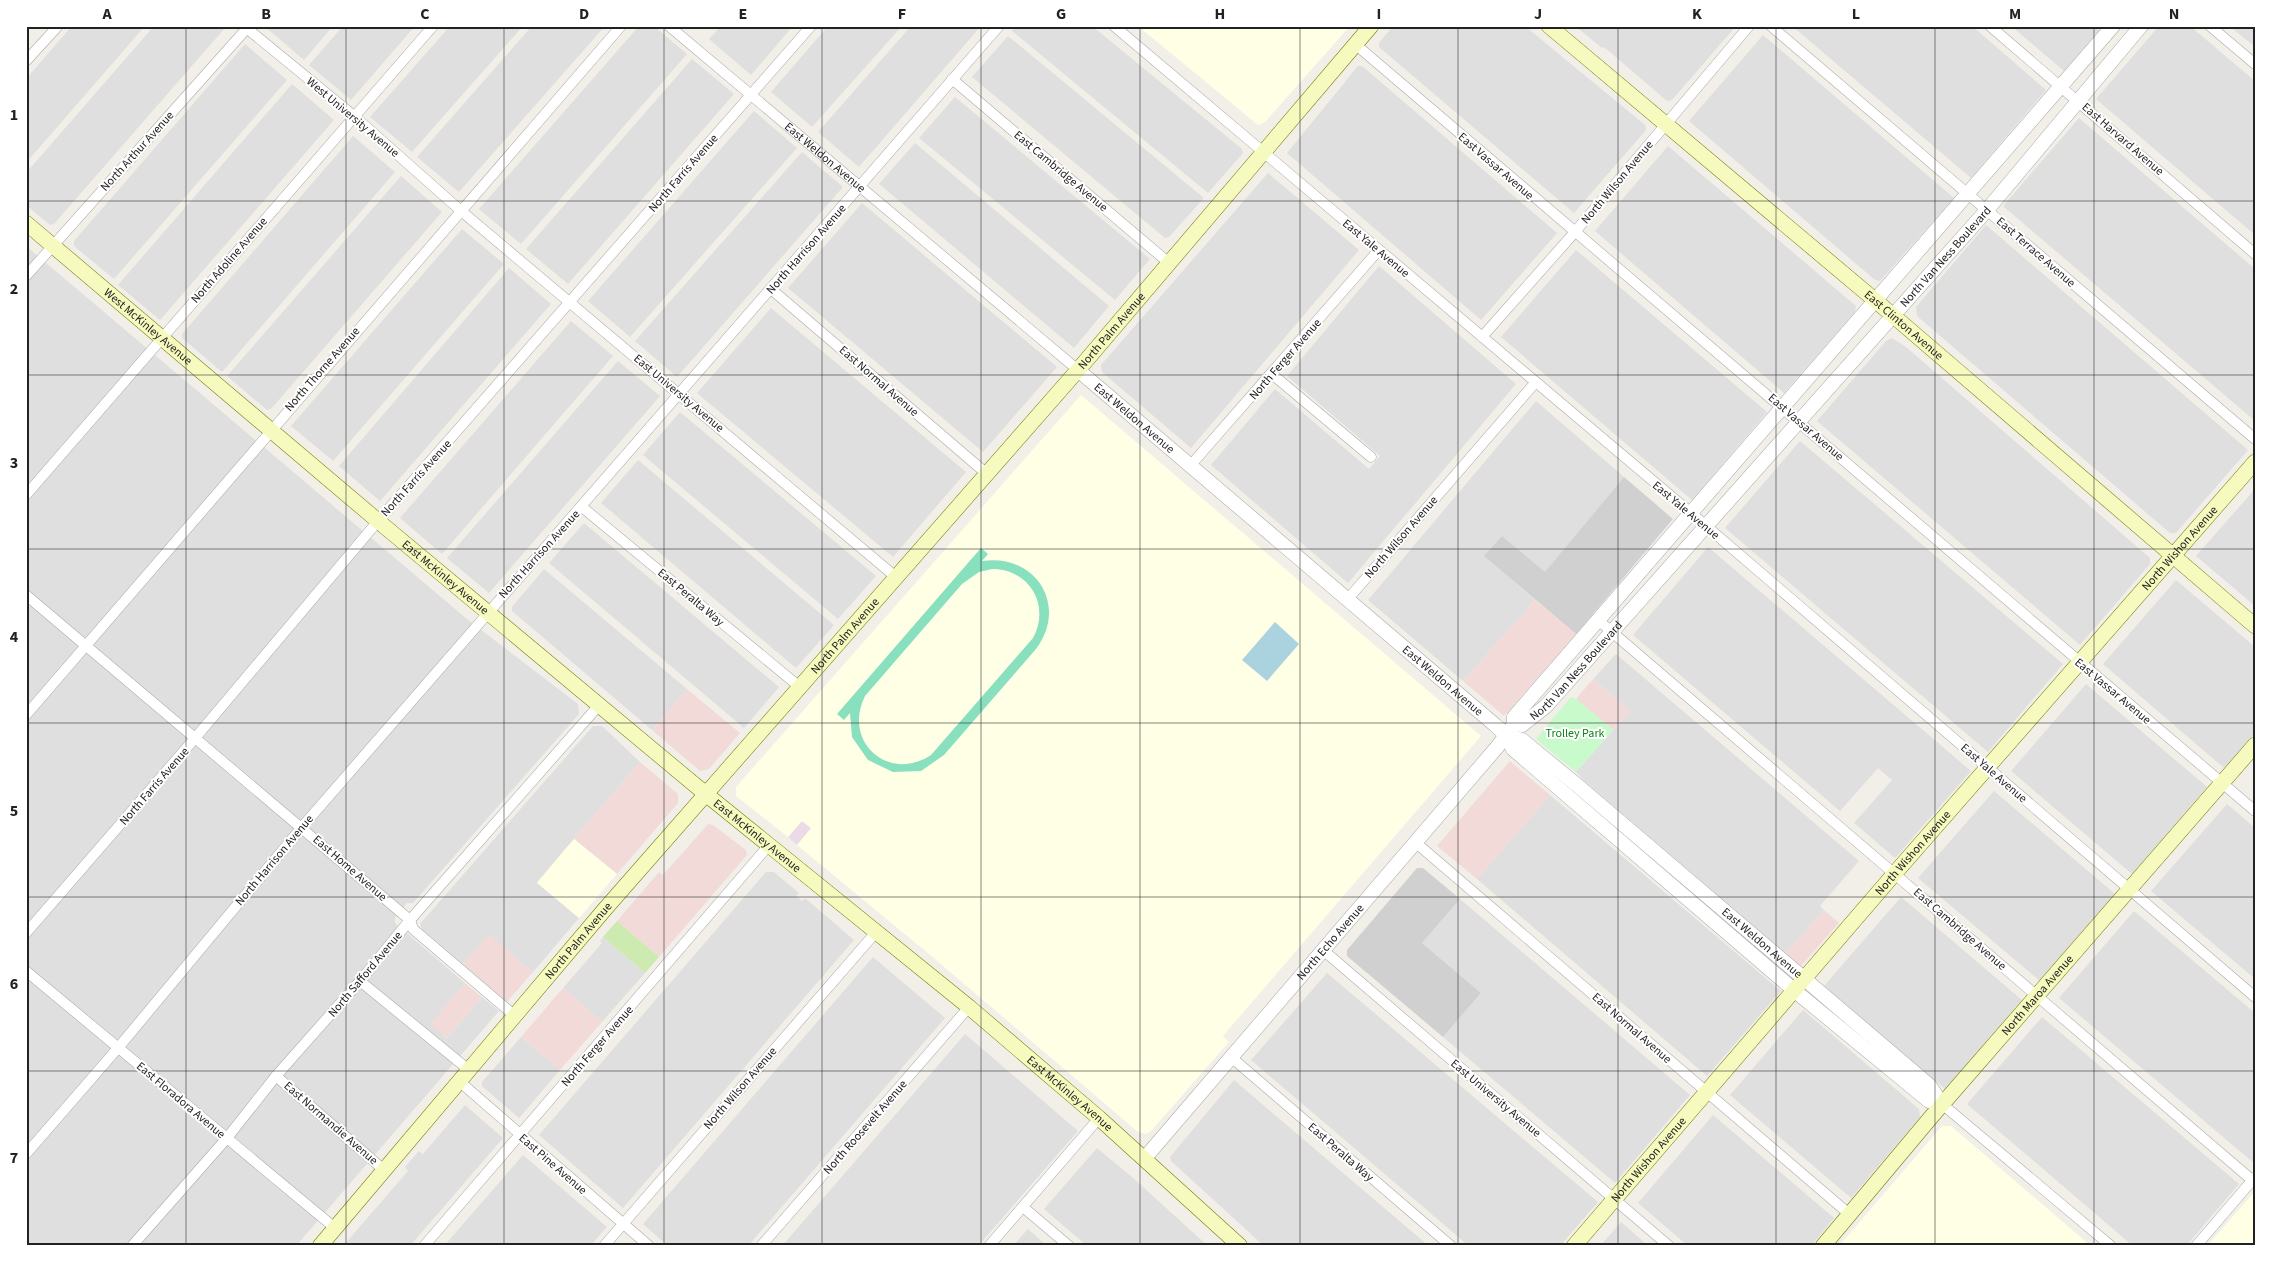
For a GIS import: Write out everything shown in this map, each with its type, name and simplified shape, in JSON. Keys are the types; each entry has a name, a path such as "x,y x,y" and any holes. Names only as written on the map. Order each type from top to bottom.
{"main road":[{"name":"North Palm Avenue","path":"320,1246 605,909 801,688 1078,370 1371,26"},
{"name":"East Clinton Avenue","path":"1549,26 1667,123 2255,626"},
{"name":"West McKinley Avenue","path":"26,223 270,430"},
{"name":"East McKinley Avenue","path":"270,430 707,795 969,1007 1099,1118 1240,1246"},
{"name":"North Wishon Avenue","path":"1574,1246 1895,873 2255,462"},
{"name":"North Maroa Avenue","path":"1823,1246 1848,1213 2255,745"}],"street":[{"path":"26,61 58,26"},
{"name":"North Adoline Avenue","path":"26,495 433,26"},
{"name":"North Thorne Avenue","path":"26,715 270,430 621,26"},
{"name":"East Weldon Avenue","path":"669,26 1078,370 1347,600 1510,730 1514,749 1629,839 1716,903 1929,1084 1942,1104 2110,1246"},
{"name":"North Farris Avenue","path":"26,933 196,738 378,521 811,26"},
{"name":"North Harrison Avenue","path":"26,1154 118,1048 302,827 488,611 680,394 999,26"},
{"name":"East Yale Avenue","path":"1114,26 1482,336 1535,384 1691,513 2255,997"},
{"name":"North Wilson Avenue","path":"1482,336 1574,233 1749,26"},
{"name":"East Terrace Avenue","path":"1772,26 2255,439"},
{"name":"East Harvard Avenue","path":"1990,26 2255,254"},
{"name":"North Van Ness Boulevard","path":"1510,730 1514,717 2113,26"},
{"name":"North Van Ness Boulevard","path":"1510,730 1536,716 1707,527 1892,315 1987,210 2141,26"},
{"path":"2210,26 2255,64"},
{"name":"West University Avenue","path":"247,27 354,116 460,210"},
{"name":"North Arthur Avenue","path":"26,276 247,27"},
{"name":"East Vassar Avenue","path":"1355,44 1574,233 1783,407 2255,811"},
{"name":"East Cambridge Avenue","path":"952,79 1170,263"},
{"name":"East University Avenue","path":"460,210 897,578"},
{"name":"North Ferger Avenue","path":"1190,466 1378,250"},
{"name":"East Normal Avenue","path":"771,288 987,474"},
{"path":"1272,374 1371,457"},
{"name":"North Wilson Avenue","path":"1347,600 1535,384"},
{"name":"East Peralta Way","path":"582,506 801,688"},
{"name":"East Home Avenue","path":"26,595 302,827 410,920 413,929 516,1016"},
{"name":"East Cambridge Avenue","path":"1598,620 2036,995 2254,1178"},
{"name":"North Safford Avenue","path":"132,1246 227,1138 276,1076 360,981 410,920 600,704"},
{"name":"North Echo Avenue","path":"1144,1158 1510,730"},
{"name":"East Weldon Avenue","path":"1629,839 1706,915 1794,991 1929,1101 1942,1104"},
{"name":"East Normal Avenue","path":"1415,842 1848,1213"},
{"name":"North Ferger Avenue","path":"424,1246 769,845"},
{"path":"1706,915 1716,903"},
{"name":"North Wilson Avenue","path":"604,1246 877,931"},
{"name":"East University Avenue","path":"1323,950 1669,1246"},
{"name":"East Floradora Avenue","path":"26,970 335,1228"},
{"name":"East Pine Avenue","path":"360,981 464,1075 520,1135 648,1246"},
{"name":"North Roosevelt Avenue","path":"761,1246 969,1007"},
{"name":"East Peralta Way","path":"1231,1058 1451,1246"},
{"name":"East Normandie Avenue","path":"276,1076 385,1170"},
{"path":"989,1246 1099,1118"},
{"path":"2196,1246 2254,1178"},
{"path":"1023,1206 1069,1246"}],"shaded area":[{"path":"72,26 145,26 26,163 26,79"},
{"path":"154,26 225,28 54,224 50,225 26,205 26,173"},
{"path":"264,26 333,26 304,60"},
{"path":"343,26 415,26 351,100 309,65"},
{"path":"450,26 523,26 412,152 370,117"},
{"path":"532,26 605,26 459,192 417,157"},
{"path":"639,26 654,26 687,54 521,244 479,209"},
{"path":"721,26 793,26 751,75 709,39"},
{"path":"828,26 902,26 812,127 771,92"},
{"path":"911,26 981,26 859,167 818,132"},
{"path":"1016,26 1092,26 1242,149 1243,153 1208,193 1012,31"},
{"path":"1138,26 1350,26 1265,122 1258,125"},
{"path":"1393,26 1525,26 1645,125 1646,130 1574,213 1379,47 1379,43"},
{"path":"1575,26 1736,26 1672,100 1667,101 1604,47 1602,48"},
{"path":"1792,26 1972,26 2046,90 1971,178"},
{"path":"2011,26 2094,26 2099,30 2064,71"},
{"path":"2159,26 2190,26 2255,81 2255,235 2096,99"},
{"path":"2230,26 2255,26 2255,47 2233,29"},
{"path":"1763,35 1954,198 1880,281 1875,280 1689,121"},
{"path":"1008,36 1204,198 1169,237 1165,238 972,77"},
{"path":"245,44 287,80 114,279 74,246 74,241"},
{"path":"692,59 734,94 568,284 526,249"},
{"path":"1358,66 1362,66 1557,233 1481,320 1287,153"},
{"path":"292,84 334,120 160,320 118,285"},
{"path":"955,97 1150,259 1115,300 919,138"},
{"path":"754,111 797,148 630,337 588,301"},
{"path":"2079,118 2255,269 2255,421 2003,206"},
{"path":"353,136 395,172 222,372 182,338 182,334"},
{"path":"915,143 1109,306 1074,348 879,184"},
{"path":"1668,146 1856,306 1855,312 1784,393 1595,231"},
{"path":"802,152 843,187 677,377 635,341"},
{"path":"1268,173 1359,250 1191,448 1102,372 1101,365"},
{"path":"401,176 442,212 271,409 267,410 227,376"},
{"path":"862,203 1057,367 983,452 788,288"},
{"path":"1986,225 2248,450 2176,533 2170,533 1917,316 1916,307"},
{"path":"462,229 504,264 333,461 291,426"},
{"path":"26,246 467,619 578,704 579,714 413,903 407,903 395,918 395,923 465,983 431,1024 447,1038 482,997 499,1011 296,1246 26,1246"},
{"path":"1576,250 1767,412 1692,500 1501,337"},
{"path":"1379,266 1516,384 1348,583 1211,465 1275,389 1369,469 1380,456 1287,376"},
{"path":"509,268 551,304 380,501 339,466"},
{"path":"771,308 966,472 893,557 697,393"},
{"path":"571,321 613,356 442,554 400,518"},
{"path":"1892,338 1906,347 2150,558 2150,564 2080,645 1817,421 1886,341"},
{"path":"618,361 660,396 489,593 447,558"},
{"path":"1081,395 1481,736 1223,1036 1229,1042 1150,1132 1145,1134 1138,1132 929,954 797,845 811,828 802,821 788,837 736,796 736,787"},
{"path":"1536,401 1624,477 1545,573 1502,536 1485,556 1535,600 1463,681 1368,600"},
{"path":"680,412 876,576 838,619 643,455"},
{"path":"1800,441 2063,664 1988,752 1725,528"},
{"path":"638,460 834,625 796,668 601,503"},
{"path":"1624,477 1673,519 1576,634 1484,556 1502,536 1545,572"},
{"path":"2255,489 2255,606 2196,556"},
{"path":"584,523 779,687 744,728 549,563"},
{"path":"1708,547 1971,771 1895,858 1854,823 1892,780 1878,768 1840,811 1633,635"},
{"path":"544,569 687,689 652,730 512,611 512,607"},
{"path":"2176,580 2255,647 2255,733 2224,768 2103,664"},
{"path":"1535,600 1576,634 1504,716 1463,681"},
{"path":"1616,654 1859,861 1820,906 1824,910 1786,953 1584,781 1576,772 1630,711 1593,679"},
{"path":"1593,679 1630,711 1613,730 1576,699"},
{"path":"2086,684 2207,787 2132,874 2011,771"},
{"path":"687,689 740,733 709,769 700,771 652,730"},
{"path":"593,726 602,726 640,762 537,882 579,918 533,972 489,935 463,964 422,929 420,924"},
{"path":"1510,761 1550,795 1477,879 1437,846"},
{"path":"640,762 678,794 678,803 617,874 574,839"},
{"path":"1994,791 2115,894 2040,981 1918,878"},
{"path":"1550,795 1781,991 1707,1076 1477,879"},
{"path":"2227,804 2255,828 2255,979 2151,891"},
{"path":"802,821 812,829 797,845 788,837"},
{"path":"708,824 713,825 746,850 747,855 659,957 617,921 659,872 663,875"},
{"path":"574,839 617,874 579,918 537,883"},
{"path":"1417,868 1423,868 1460,899 1422,943 1481,993 1443,1037 1347,956 1347,950"},
{"path":"766,872 774,872 799,893 796,896 802,901 805,898 854,940 623,1208 539,1135"},
{"path":"1901,897 2022,1000 1945,1089 1824,986"},
{"path":"1460,899 1690,1095 1615,1183 1443,1037 1481,993 1422,943"},
{"path":"1824,910 1839,923 1801,966 1786,953"},
{"path":"2134,911 2255,1013 2255,1164 2059,998"},
{"path":"489,934 533,972 507,1002 463,964"},
{"path":"603,937 645,973 602,1022 563,988 602,943 600,941"},
{"path":"873,957 945,1018 748,1246 668,1246 643,1224"},
{"path":"1327,973 1598,1202 1560,1246 1469,1246 1251,1060"},
{"path":"465,983 482,997 447,1038 430,1024"},
{"path":"563,988 602,1022 560,1070 521,1037"},
{"path":"1803,1010 1919,1109 1920,1117 1851,1198 1730,1095"},
{"path":"2042,1017 2239,1184 2186,1246 2133,1246 1967,1104"},
{"path":"965,1034 1078,1131 979,1246 782,1246"},
{"path":"521,1037 560,1070 519,1118 482,1086 482,1082"},
{"path":"1234,1080 1429,1246 1264,1246 1171,1161 1170,1157"},
{"path":"465,1105 503,1138 410,1246 343,1246 408,1171 405,1167 419,1151 423,1154"},
{"path":"1713,1115 1834,1218 1811,1246 1688,1246 1638,1203"},
{"path":"1942,1126 1951,1126 2091,1246 1839,1246"},
{"path":"1097,1148 1208,1246 1087,1246 1044,1209"},
{"path":"523,1155 607,1227 590,1246 444,1246"},
{"path":"2255,1191 2255,1246 2207,1246"},
{"path":"1621,1222 1644,1242 1648,1246 1600,1246"},
{"path":"1028,1229 1047,1246 1013,1246"}],"green space":[{"path":"981,548 988,554 982,561 1001,561 1017,565 1031,574 1041,586 1047,600 1049,616 1045,632 1036,649 944,755 921,771 893,772 868,760 852,737 850,713 844,720 837,714","holes":["992,569 1017,575 1026,582 1038,602 1038,626 1033,638 931,755 915,762 900,764 886,761 874,753 865,742 860,729 860,713 865,696 962,584 979,572"]},
{"name":"Trolley Park","path":"1571,697 1576,699 1613,730 1576,772 1536,739"},
{"path":"617,921 659,957 645,973 603,937"}],"water":[{"path":"1275,622 1299,644 1267,681 1242,660"}]}
